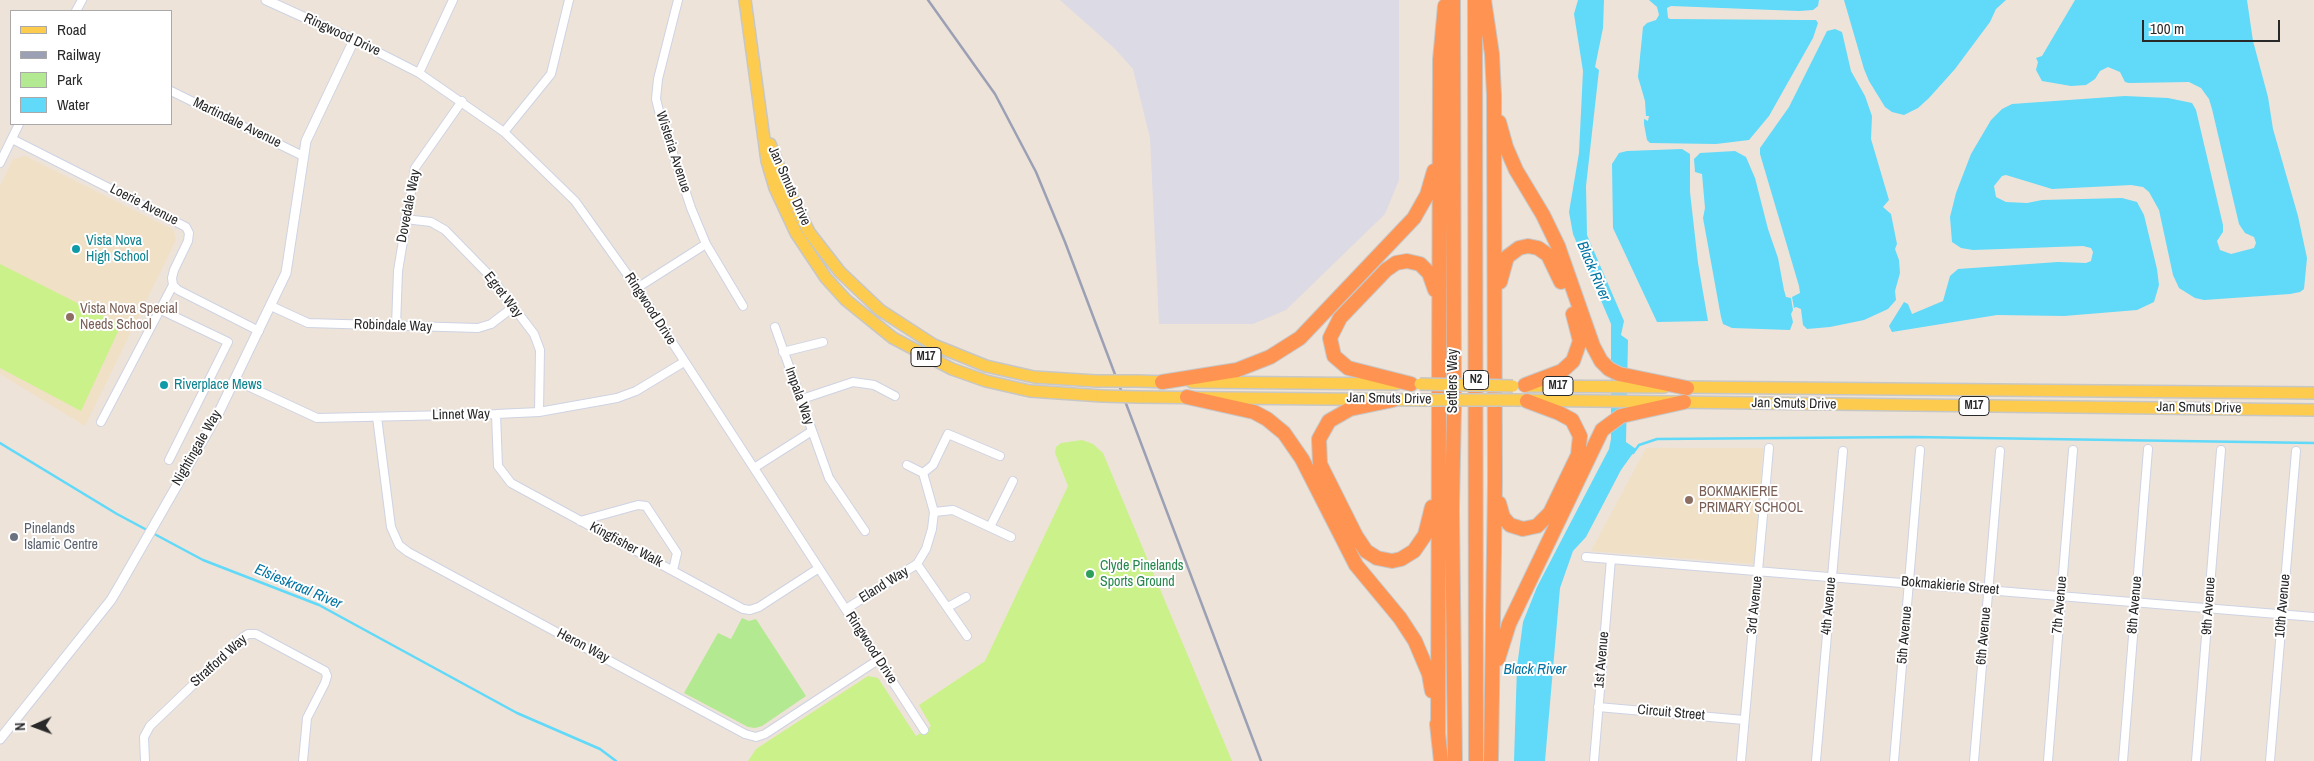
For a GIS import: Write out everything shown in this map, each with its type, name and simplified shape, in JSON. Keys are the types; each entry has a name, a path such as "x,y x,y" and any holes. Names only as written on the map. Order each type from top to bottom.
{"highway":[{"path":"1438,732 1439,144 1440,60 1446,0"},
{"name":"Settlers Way","path":"1452,0 1454,408 1452,509 1455,761"},
{"name":"Settlers Way","path":"1475,0 1476,761"},
{"path":"1484,0 1492,54 1494,95 1495,482 1491,761"},
{"path":"1494,95 1506,148 1516,170 1551,229 1601,361 1609,369 1633,382 1687,388"},
{"path":"1162,382 1238,370 1270,356 1300,338 1414,218 1427,195 1439,144"},
{"path":"1495,322 1502,271 1507,257 1523,246 1535,247 1545,252 1557,270 1577,328 1580,344 1575,358 1566,368 1519,386"},
{"path":"1415,384 1361,373 1343,366 1332,352 1331,334 1340,318 1383,273 1400,262 1411,261 1425,268 1432,281 1438,306"},
{"path":"1187,397 1254,412 1273,423 1291,442 1353,561 1404,622 1420,651 1429,674 1441,761"},
{"path":"1393,400 1350,410 1335,416 1324,426 1319,439 1320,464 1356,536 1371,555 1384,560 1401,559 1420,544 1430,518 1438,451"},
{"path":"1495,482 1500,509 1505,520 1517,528 1531,529 1540,524 1550,513 1578,455 1580,436 1572,420 1527,401"},
{"path":"1492,689 1501,648 1509,624 1589,453 1606,425 1632,407 1684,402"}],"main road":[{"name":"Jan Smuts Drive","path":"745,0 767,161 774,188 788,219 808,254 826,278 871,322 919,354 980,379 1030,391 1137,397 1602,401 1632,407"},
{"name":"Jan Smuts Drive","path":"762,116 787,188 809,232 840,272 880,310 934,344 986,366 1034,377 1096,381 1603,387 1633,382"},
{"name":"Jan Smuts Drive","path":"1687,388 2314,394"},
{"name":"Jan Smuts Drive","path":"1684,402 2314,410"}],"street":[{"name":"Ringwood Drive","path":"266,0 354,40 420,73 504,132 575,201 637,288 924,730"},
{"path":"420,73 453,0"},
{"path":"504,132 551,74 569,0"},
{"name":"Wisteria Avenue","path":"678,0 658,79 656,99 678,172 706,244 743,306"},
{"name":"Nightingale Way","path":"0,739 111,600 235,380 286,273 303,156 311,127 354,40"},
{"name":"Martindale Avenue","path":"172,91 303,156"},
{"name":"Dovedale Way","path":"396,326 398,271 405,219 415,168 462,101"},
{"path":"0,163 19,125"},
{"name":"Loerie Avenue","path":"12,139 186,227 189,233 188,240 174,270 172,278 174,285"},
{"name":"Egret Way","path":"405,219 431,222 446,230 490,276 512,308 534,334 540,350 539,412"},
{"path":"637,288 706,244"},
{"path":"101,422 174,285 178,290 259,331"},
{"name":"Robindale Way","path":"271,306 308,323 478,328 491,324 512,308"},
{"path":"161,310 225,338 228,342 169,460"},
{"name":"Impala Way","path":"754,468 812,431 802,400 782,352 775,327"},
{"name":"Impala Way","path":"782,352 823,342"},
{"name":"Linnet Way","path":"235,380 317,418 496,414 539,412 617,398 636,390 684,362"},
{"path":"802,400 853,382 874,385 895,396"},
{"name":"Kingfisher Walk","path":"496,414 496,456 503,475 510,483 734,604 750,610 759,607 819,568"},
{"name":"Heron Way","path":"377,417 390,527 399,545 408,552 745,734 756,737 765,734 878,660"},
{"path":"812,431 829,478 865,531"},
{"path":"907,465 923,473 933,465 948,434 1000,456"},
{"name":"3rd Avenue","path":"1741,761 1769,448"},
{"name":"8th Avenue","path":"2123,761 2148,449"},
{"name":"4th Avenue","path":"1816,761 1843,450"},
{"name":"5th Avenue","path":"1894,761 1920,450"},
{"name":"7th Avenue","path":"2048,761 2073,450"},
{"name":"9th Avenue","path":"2196,761 2210,607 2221,450"},
{"name":"6th Avenue","path":"1974,761 2000,451"},
{"name":"10th Avenue","path":"2270,761 2296,451"},
{"name":"Eland Way","path":"846,609 917,564 926,549 932,529 934,512 923,473"},
{"path":"990,527 1013,481"},
{"name":"Kingfisher Walk","path":"580,520 638,505 646,506 677,553 673,570"},
{"path":"934,512 953,510 1011,537"},
{"name":"Bokmakierie Street","path":"1586,557 1831,575 2314,617"},
{"name":"1st Avenue","path":"1594,761 1611,559"},
{"path":"917,564 967,636"},
{"path":"948,607 966,597"},
{"name":"Stratford Way","path":"145,761 144,737 150,726 248,634 256,634 325,671 327,676 325,683 307,718 303,761"},
{"name":"Circuit Street","path":"1598,707 1744,720"}],"shaded area":[{"path":"1060,0 1399,0 1399,180 1385,214 1286,310 1253,324 1159,324 1150,138 1133,69 1115,49"},
{"name":"Vista Nova Special Needs School","path":"25,156 174,230 176,240 85,426 0,374 0,186 13,159"},
{"name":"BOKMAKIERIE PRIMARY SCHOOL","path":"1646,448 1763,448 1755,564 1591,551"}],"green space":[{"path":"0,264 121,325 81,411 0,368"},
{"name":"Clyde Pinelands Sports Ground","path":"1082,440 1093,444 1103,453 1232,761 748,761 756,749 868,676 878,678 916,736 931,726 919,705 985,661 1068,486 1055,453 1056,447 1061,443"},
{"path":"742,618 749,621 756,619 806,696 762,726 755,728 748,727 684,693 718,633 731,639"}],"water":[{"name":"Black River","path":"1578,0 1604,0 1603,28 1595,67 1599,70 1586,186 1587,235 1624,321 1621,335 1628,340 1626,442 1636,449 1621,470 1586,537 1573,551 1560,588 1545,761 1514,761 1517,667 1523,622 1537,587 1609,449 1611,439 1611,324 1573,234 1569,212 1579,153 1583,71 1574,14"},
{"path":"1649,0 1819,0 1818,6 1813,10 1799,11 1671,6 1667,8 1668,18 1670,19 1816,20 1818,23 1813,38 1769,116 1749,140 1716,144 1650,143 1647,140 1644,119 1648,121 1649,116 1646,116 1645,101 1638,77 1643,27 1647,23 1656,20 1659,15 1657,7"},
{"path":"1844,0 2006,0 1996,9 1990,22 1955,69 1918,108 1904,115 1892,112 1885,107 1869,81"},
{"path":"2075,0 2247,0 2253,41 2268,97 2273,129 2298,216 2307,258 2304,289 2290,294 2204,300 2195,298 2179,288 2173,275 2159,210 2149,192 2143,187 2131,185 2052,189 2006,175 2002,176 1994,186 1996,197 2006,202 2027,203 2042,200 2122,198 2137,202 2144,215 2157,269 2159,285 2154,302 2137,310 2064,316 1997,315 1892,332 1889,326 1904,302 1908,304 1912,314 1943,301 1950,276 1958,269 2058,262 2086,263 2091,261 2093,252 2091,248 2083,246 1973,250 1961,248 1952,242 1950,217 1956,193 1971,154 1991,120 2002,109 2012,104 2125,96 2168,98 2192,103 2196,110 2223,225 2223,232 2217,241 2220,250 2231,254 2254,248 2256,243 2254,237 2245,233 2239,224 2212,109 2209,99 2201,88 2189,82 2129,83 2125,82 2120,72 2108,67 2100,71 2095,79 2086,85 2071,86 2042,81 2036,70 2038,62 2036,58 2042,56"},
{"path":"1835,29 1842,32 1851,71 1865,96 1872,116 1871,139 1889,200 1883,207 1891,214 1900,273 1895,291 1896,300 1888,309 1864,320 1830,327 1807,329 1803,325 1801,309 1794,308 1792,297 1800,293 1799,286 1760,154 1760,148 1789,107 1827,31"},
{"path":"1682,149 1690,154 1690,192 1698,263 1708,321 1657,322 1613,228 1612,164 1619,153 1627,151"},
{"path":"1735,151 1746,157 1755,178 1768,229 1778,258 1786,297 1791,298 1793,322 1790,330 1732,328 1723,324 1703,218 1705,208 1702,174 1695,172 1694,159 1700,153"}],"waterway":[{"path":"1633,453 1639,445 1657,439 1913,437 2314,443"},
{"name":"Elsieskraal River","path":"0,443 117,514 203,560 319,605 517,713 600,749 616,761"}],"railway":[{"path":"928,0 995,94 1036,172 1065,242 1261,761"}],"place":[{"name":"Vista Nova High School","path":"76,249"},
{"name":"Vista Nova Special Needs School","path":"70,317"},
{"name":"Riverplace Mews","path":"164,385"},
{"name":"BOKMAKIERIE PRIMARY SCHOOL","path":"1689,500"},
{"name":"Pinelands Islamic Centre","path":"14,537"},
{"name":"Clyde Pinelands Sports Ground","path":"1090,574"}]}
